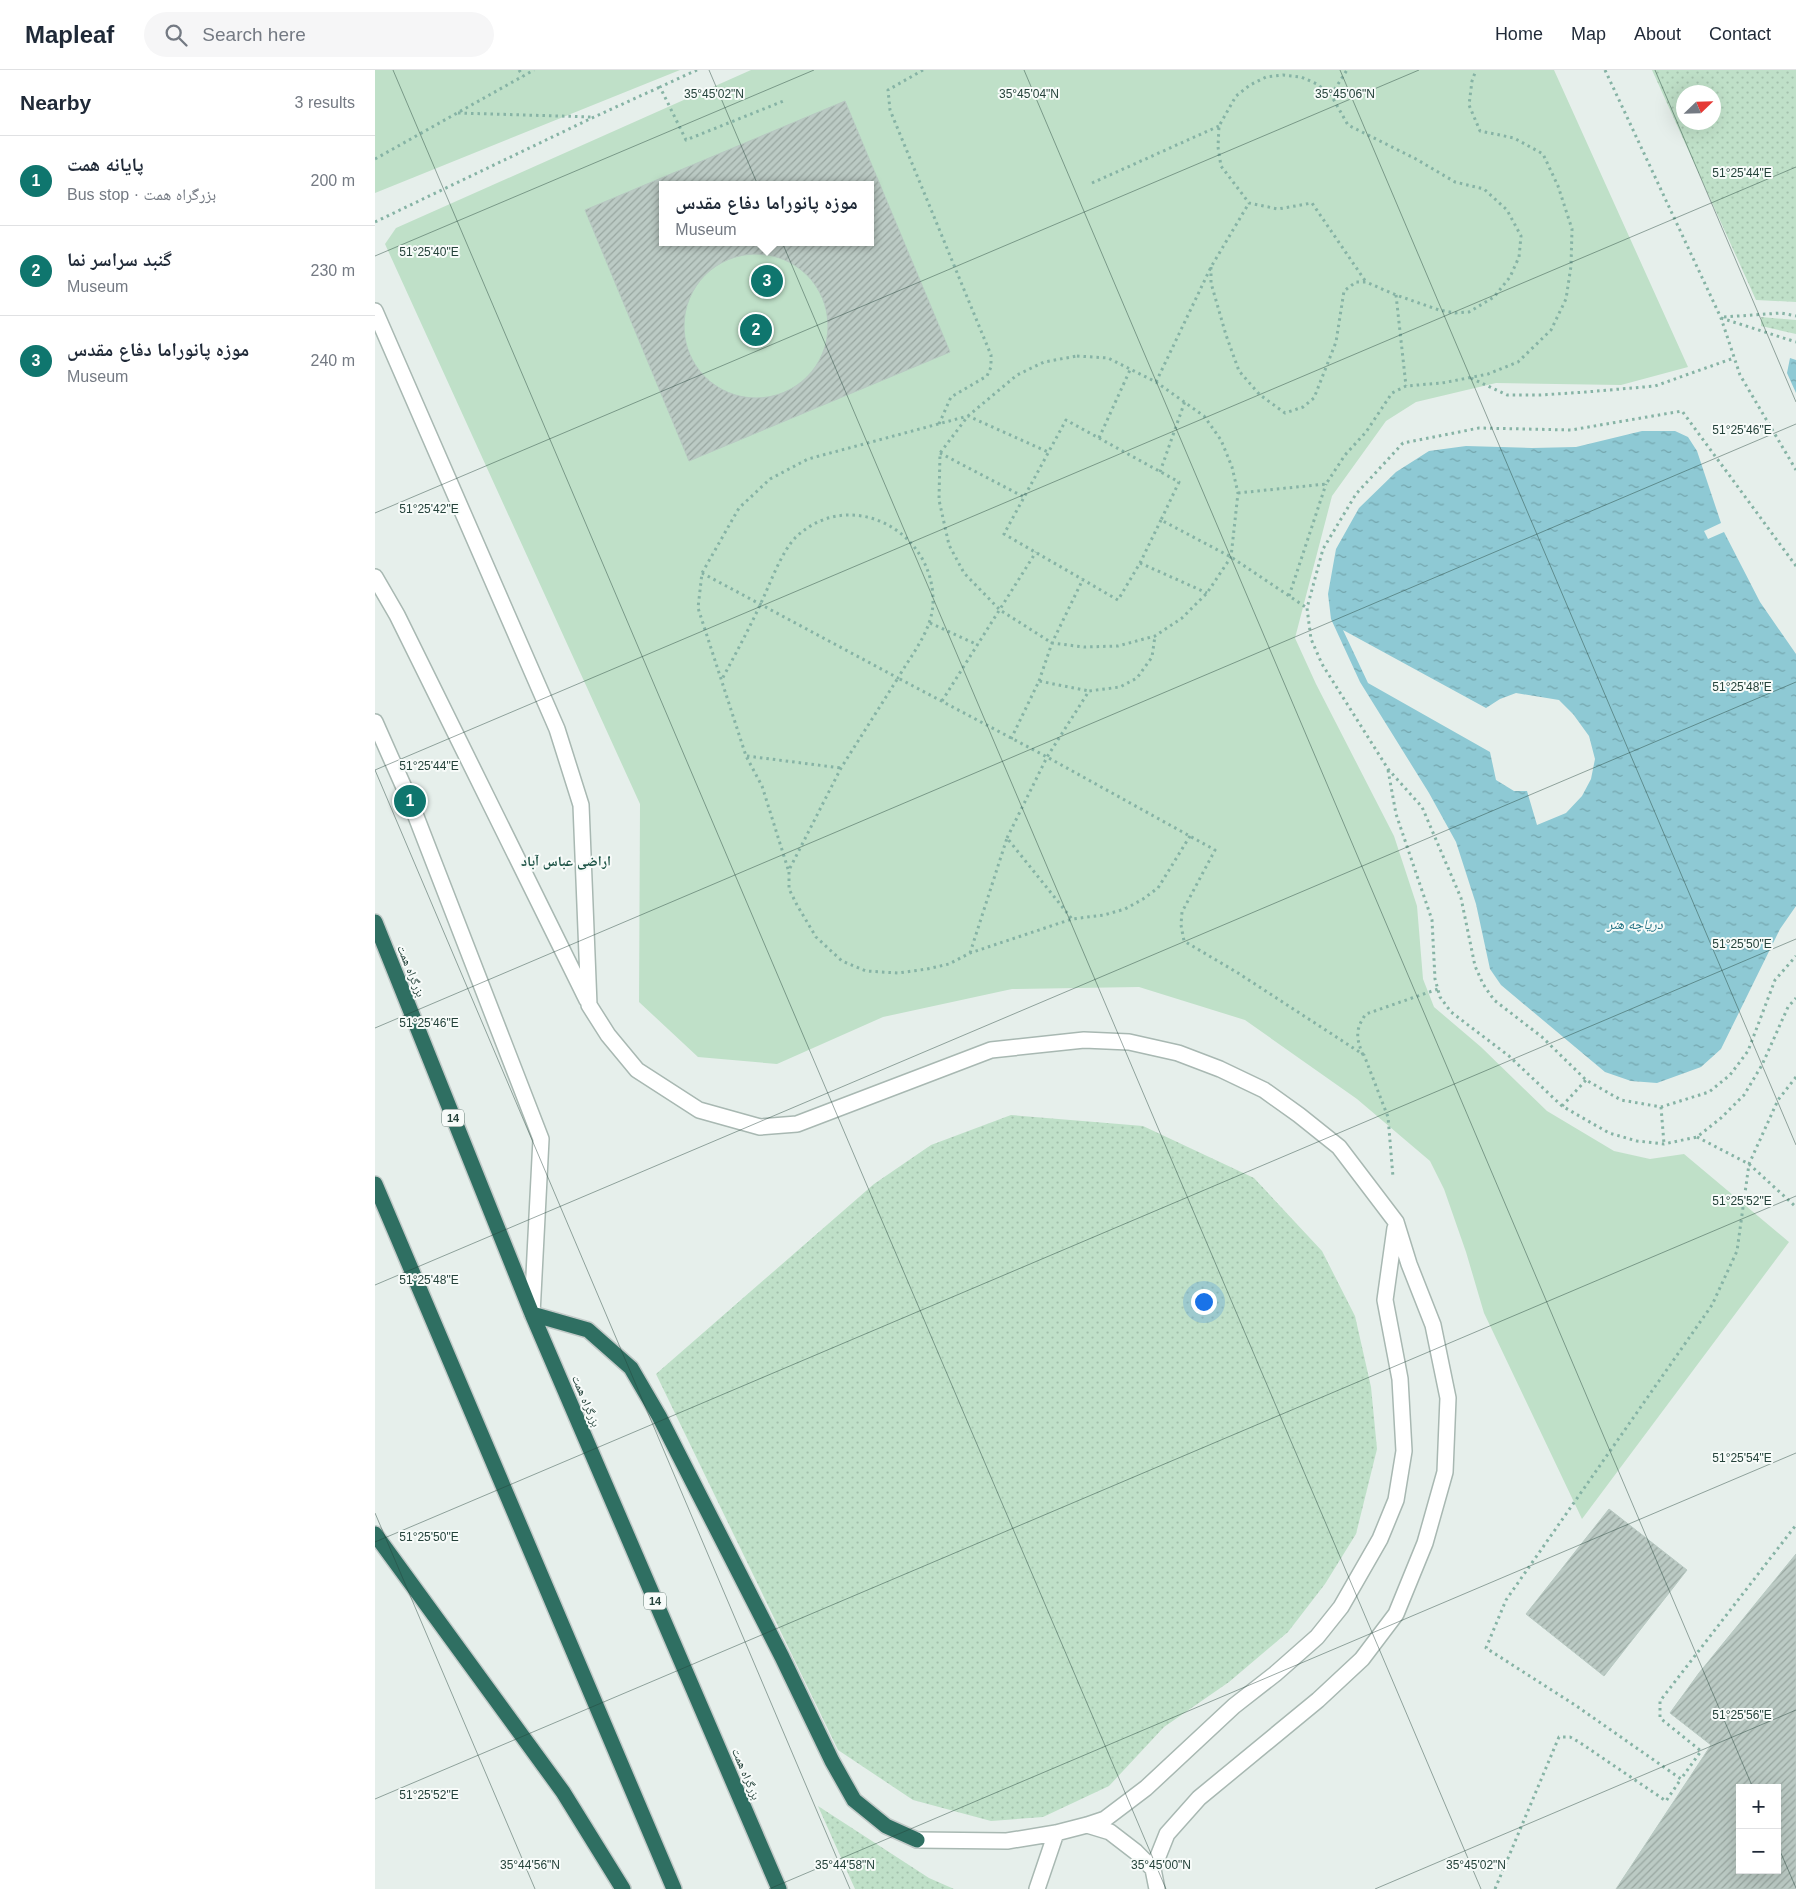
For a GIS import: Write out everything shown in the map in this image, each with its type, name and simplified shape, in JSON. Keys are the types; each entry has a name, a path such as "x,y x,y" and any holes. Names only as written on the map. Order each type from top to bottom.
{"highway":[{"name":"بزرگراه همت","path":"375,922 532,1314 779,1889"},
{"path":"375,1184 674,1889"},
{"path":"532,1314 588,1330 631,1368 659,1416 782,1657 832,1761 855,1800 886,1826 917,1840"},
{"path":"375,1534 563,1792 623,1889"}],"lane":[{"path":"375,311 557,729 581,805 589,1005"},
{"path":"375,577 397,614 589,1005 608,1035 637,1070 699,1110 760,1127 797,1124 991,1050 1084,1040 1129,1042 1178,1053 1220,1069 1264,1090 1339,1148 1396,1222 1409,1264 1433,1326 1448,1398 1445,1472 1425,1543 1396,1614 1362,1659 1318,1700 1199,1798 1167,1834 1153,1869 1157,1889"},
{"path":"375,722 410,801 541,1139 532,1314"},
{"path":"917,1840 1007,1841 1056,1833 1105,1819 1146,1788 1234,1706 1275,1674 1317,1637 1341,1607 1380,1539 1396,1500 1404,1451 1400,1379 1385,1300 1396,1222"},
{"path":"1087,1825 1110,1832 1136,1852 1153,1869"},
{"path":"1037,1889 1056,1833"}],"path":[{"path":"519,70 523,76"},
{"path":"375,159 535,70"},
{"path":"375,222 697,70"},
{"path":"923,70 888,90 890,110 991,355 991,367 987,376 951,397 939,424"},
{"path":"1331,95 1347,70"},
{"path":"1289,596 1326,484 1345,455 1367,432 1392,393 1407,386 1442,383 1488,374 1518,362 1551,330 1566,299 1571,266 1572,229 1558,186 1543,154 1514,138 1480,130 1469,105 1472,80 1476,70"},
{"path":"1605,70 1721,318 1740,375 1796,470"},
{"path":"1211,267 1211,283 1239,371 1260,395 1285,413 1303,407 1314,398 1336,342 1344,291 1356,282 1366,282 1439,310 1455,313 1469,312 1494,297 1510,277 1519,257 1521,236 1507,210 1484,189 1455,182 1416,159 1349,125 1331,95 1317,84 1301,77 1283,75 1266,77 1250,84 1235,96 1219,126 1218,146 1221,166 1249,203 1278,209 1312,203 1366,282"},
{"path":"660,87 685,140 786,100"},
{"path":"458,113 594,117"},
{"path":"1091,183 1219,126"},
{"path":"1156,382 1211,267 1249,203"},
{"path":"1396,295 1407,386"},
{"path":"1721,318 1781,313 1796,316"},
{"path":"1721,318 1796,342"},
{"path":"1077,356 1108,358 1156,382 1205,416 1221,440 1232,467 1238,493 1231,557 1207,593 1183,618 1155,636 1118,646 1084,648 1051,643 1000,610 964,573 949,545 939,500 941,453 968,416 1017,375 1044,362 1077,356"},
{"path":"1470,378 1507,395 1577,393 1655,386 1734,358"},
{"path":"1099,438 1130,370"},
{"path":"1160,472 1185,401"},
{"path":"1796,566 1682,411 1571,430 1479,428 1403,443 1356,494 1323,548 1307,608 1311,640 1322,664 1387,769 1422,807 1461,898 1475,966 1483,984 1495,1000 1542,1037 1586,1080 1621,1100 1661,1107 1709,1092 1730,1075 1749,1051 1775,980 1796,956"},
{"path":"1048,452 968,416 809,459 770,479 739,508 702,573 698,608 746,756 762,786 789,870 789,889 816,937 842,961 866,971 898,974 949,964 970,952 1072,919 1104,916 1125,909 1158,888 1190,836"},
{"path":"1066,420 1099,438 1179,482 1140,563 1118,600 1004,534 1066,420"},
{"path":"941,453 1024,497"},
{"path":"1238,493 1326,484"},
{"path":"721,681 780,561 796,537 817,522 838,515 855,515 878,519 905,537 921,557 929,578 933,602 930,623 841,768 789,870"},
{"path":"1161,520 1231,557 1307,608"},
{"path":"942,701 1036,552"},
{"path":"1140,563 1207,593"},
{"path":"702,573 1047,757 1215,850 1182,912 1181,925 1184,941 1238,973 1364,1055"},
{"path":"1011,739 1039,681 1051,643 1083,579"},
{"path":"930,623 978,645"},
{"path":"1039,681 1089,691 1120,687 1137,678 1152,657 1155,636"},
{"path":"970,952 1007,838 1047,757 1089,691"},
{"path":"746,756 841,768"},
{"path":"1387,769 1396,814 1432,920 1435,979 1440,998 1451,1012 1509,1056 1562,1106 1609,1133 1637,1141 1664,1144 1697,1137 1721,1118 1744,1095 1762,1065 1788,1007 1796,998"},
{"path":"1007,838 1072,919"},
{"path":"1396,1222 1388,1117 1357,1039 1360,1022 1366,1014 1437,989"},
{"path":"1681,1779 1575,1705 1486,1648 1506,1600 1712,1306 1737,1251 1749,1164 1778,1100 1796,1077"},
{"path":"1562,1106 1586,1080"},
{"path":"1661,1107 1664,1144"},
{"path":"1697,1137 1749,1164 1796,1207"},
{"path":"1495,1889 1559,1737 1570,1737 1579,1742 1666,1801 1701,1751 1660,1718 1660,1701 1796,1525"}],"green space":[{"path":"375,70 680,70 375,193"},
{"path":"751,70 1554,70 1688,367 1621,385 1496,383 1416,402 1386,421 1332,496 1295,638 1316,684 1394,836 1417,906 1423,979 1434,1007 1481,1047 1547,1111 1614,1151 1650,1159 1684,1154 1789,1242 1582,1519 1484,1313 1466,1252 1444,1189 1430,1161 1357,1099 1245,1020 1139,987 1012,989 883,1017 777,1064 698,1057 639,1002 640,804 385,244 396,228"},
{"path":"1652,70 1796,70 1796,302 1756,300 1679,130 1721,130 1721,85 1676,85 1676,123"},
{"path":"1761,317 1796,320 1796,334 1761,326"},
{"path":"1011,1115 1143,1126 1254,1178 1322,1251 1355,1316 1371,1387 1377,1449 1356,1534 1325,1584 1288,1632 1229,1682 1164,1727 1109,1786 1043,1817 991,1821 913,1800 838,1750 656,1374 874,1184 931,1145"},
{"path":"818,1806 929,1878 954,1889 855,1889"}],"water":[{"path":"1790,358 1796,360 1796,393 1787,373"},
{"name":"دریاچه هنر","path":"1642,431 1675,431 1688,437 1697,451 1721,523 1704,531 1708,539 1724,532 1760,602 1796,654 1796,906 1780,929 1721,1049 1701,1067 1657,1083 1631,1081 1605,1072 1501,985 1490,969 1476,904 1456,842 1429,793 1360,682 1331,619 1328,594 1336,549 1359,508 1396,472 1429,451 1466,446 1576,447","holes":["1343,630 1486,708 1500,699 1516,693 1559,700 1573,714 1589,736 1595,759 1591,779 1582,796 1566,813 1537,825 1527,791 1514,791 1496,780 1490,752 1368,683"]}],"building":[{"path":"845,101 950,352 689,461 585,210"},
{"path":"756,254 784,259 807,275 823,298 828,326 823,354 807,377 784,393 756,398 728,393 705,377 689,354 684,326 689,298 705,275 728,259"},
{"path":"1609,1509 1687,1570 1604,1676 1526,1614"},
{"path":"1796,1554 1796,1889 1616,1889 1711,1745 1670,1713 1699,1673"}],"place":[{"name":"موزه پانوراما دفاع مقدس","path":"767,281"},
{"name":"گنبد سراسر نما","path":"756,330"},
{"name":"پایانه همت","path":"410,801"}],"district":[{"name":"اراضی عباس آباد","path":"566,861"}]}
